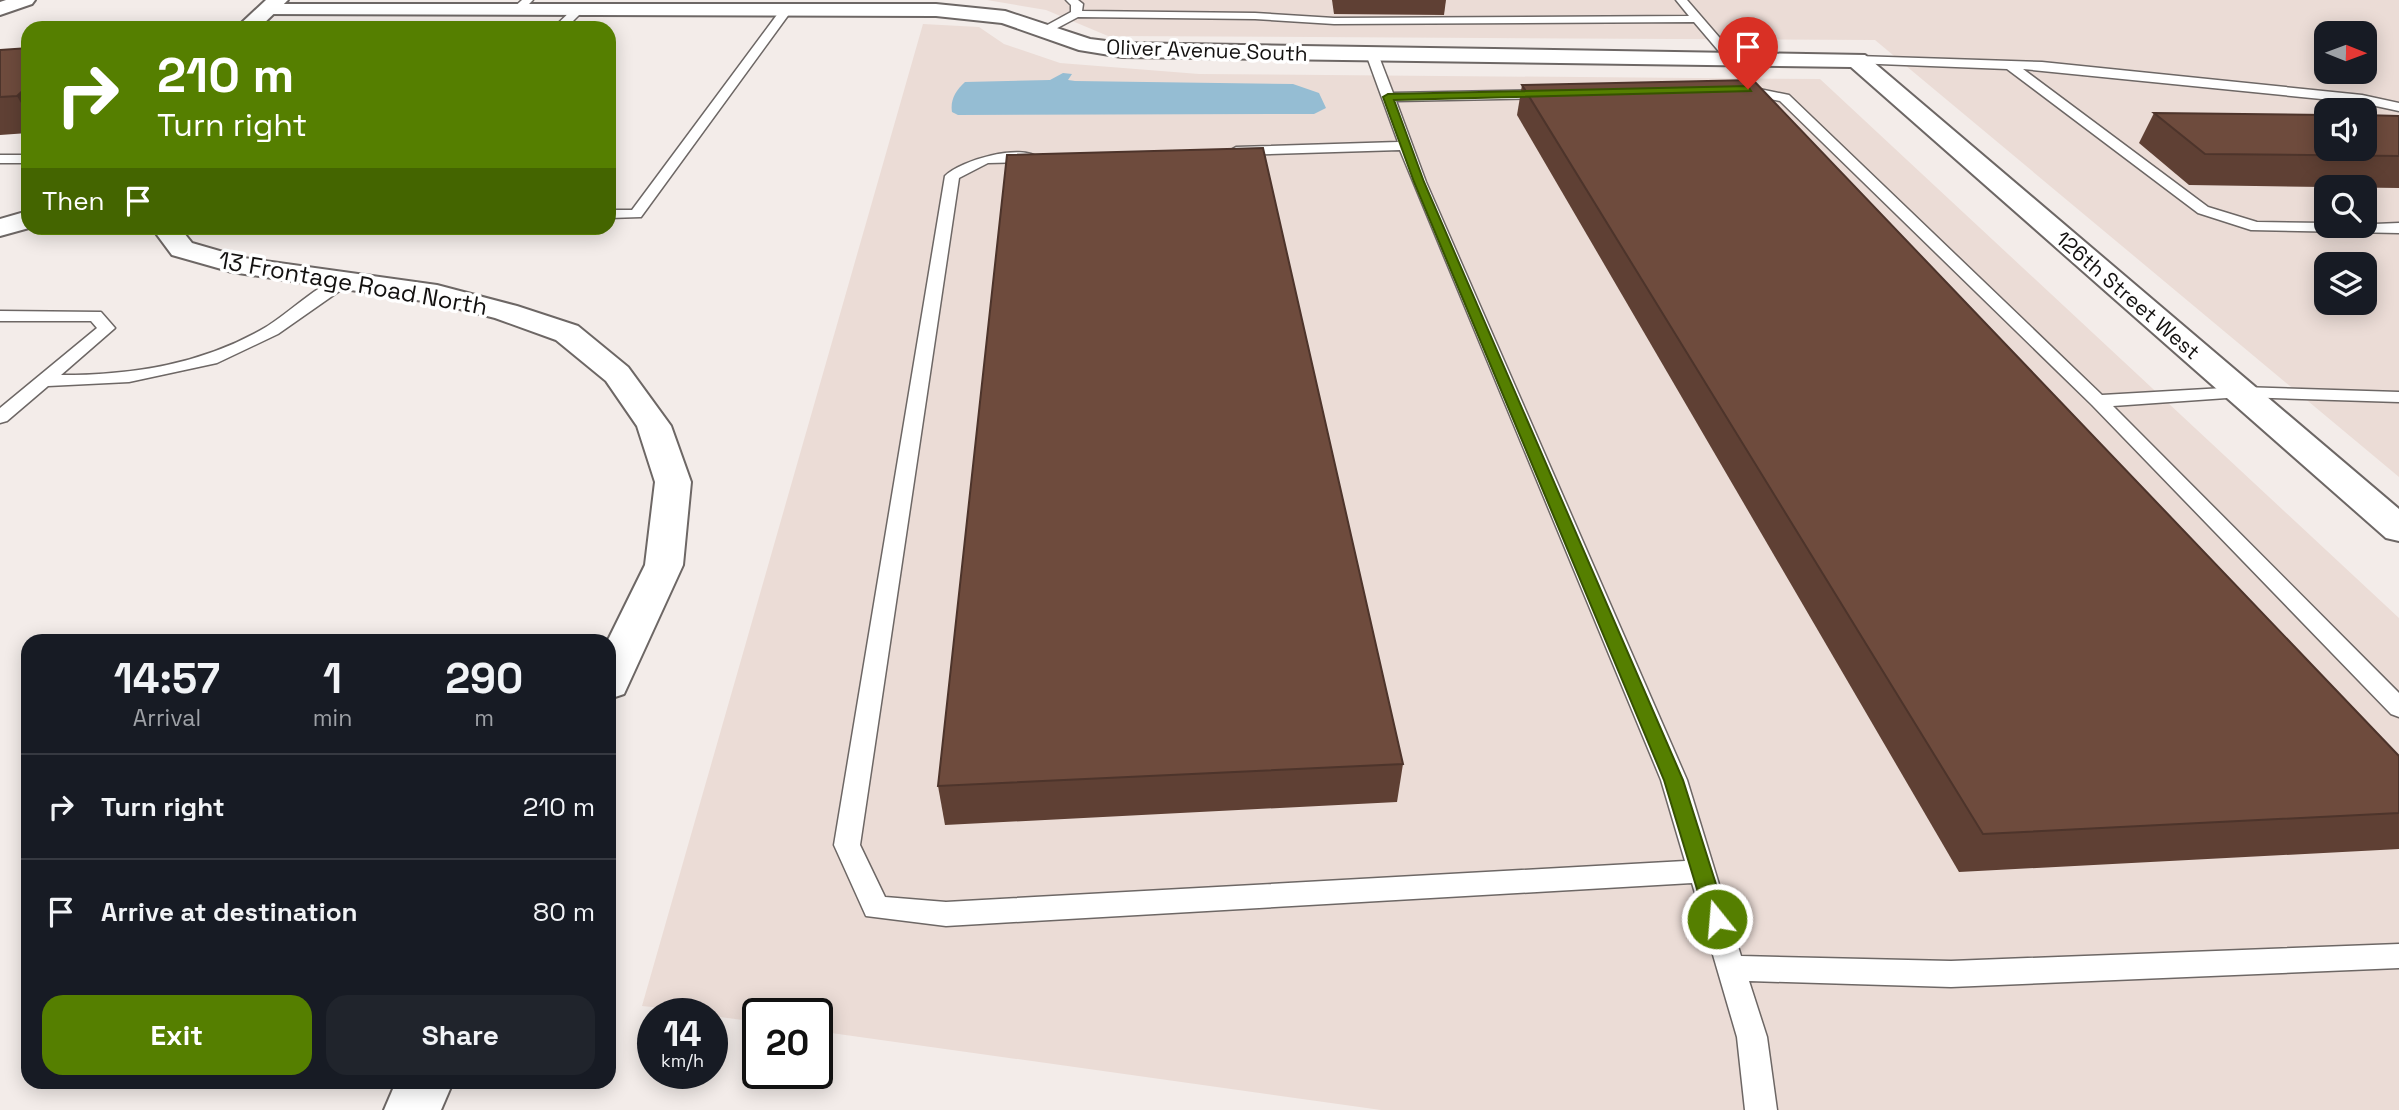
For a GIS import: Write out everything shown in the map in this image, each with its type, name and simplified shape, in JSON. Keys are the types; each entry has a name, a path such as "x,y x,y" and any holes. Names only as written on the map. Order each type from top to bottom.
{"main road":[{"path":"0,3 9,0"},
{"path":"0,9 25,0"},
{"path":"255,21 273,5"},
{"name":"Oliver Avenue South","path":"273,5 522,5 578,10 974,12 1005,17 1087,45 1122,50 1857,60"},
{"name":"126th Street West","path":"1857,60 2399,529"},
{"path":"0,228 21,221"},
{"name":"13 Frontage Road North","path":"172,235 183,249 242,266 437,294 506,312 567,333 617,374 653,426 673,482 664,565 616,668"},
{"path":"412,1110 422,1089"}],"lane":[{"path":"1071,0 1077,4 1076,14"},
{"path":"1681,0 1732,59"},
{"path":"566,21 578,10"},
{"path":"616,214 636,214 786,10"},
{"path":"1044,31 1076,14 1255,16 1334,21 1698,19"},
{"path":"1372,54 1405,146 1674,780 1752,1037 1761,1110"},
{"path":"1857,60 2010,65 2362,99 2399,107"},
{"path":"2010,65 2203,210 2256,227 2399,228"},
{"path":"1720,90 1748,89 1784,99 2098,401 2399,708"},
{"path":"1388,97 1568,93"},
{"path":"1216,152 1405,146"},
{"path":"1053,157 985,159 952,176 847,845 876,908 946,914 1702,871"},
{"path":"0,159 21,159"},
{"path":"45,381 152,376 198,364 261,337 342,282"},
{"path":"0,316 95,316 107,328 0,417"},
{"path":"2098,401 2241,392 2399,397"},
{"path":"1731,968 1951,974 2399,956"}],"shaded area":[{"path":"987,0 2399,0 2399,477 1875,40 1108,36 1046,10"},
{"path":"923,24 979,27 1004,44 1060,63 1199,74 1820,79 2399,618 2399,1110 1381,1110 833,1033 833,998 742,998 742,1020 728,1018 728,998 644,998"}],"water":[{"path":"1063,73 1072,74 1068,80 1075,81 1293,84 1319,93 1326,108 1314,114 958,115 952,112 954,96 965,82 1050,80"}],"building":[{"path":"21,48 21,92 17,96 0,97 0,50"},
{"path":"1753,80 2399,756 2399,813 1983,834 1522,85"},
{"path":"2154,113 2314,115 2314,155 2205,154"},
{"path":"2377,115 2399,116 2399,156 2377,156"},
{"path":"1263,148 1403,764 938,786 1007,155"}],"route":[{"path":"1717,919 1674,780 1419,182 1388,97 1748,89"}]}
